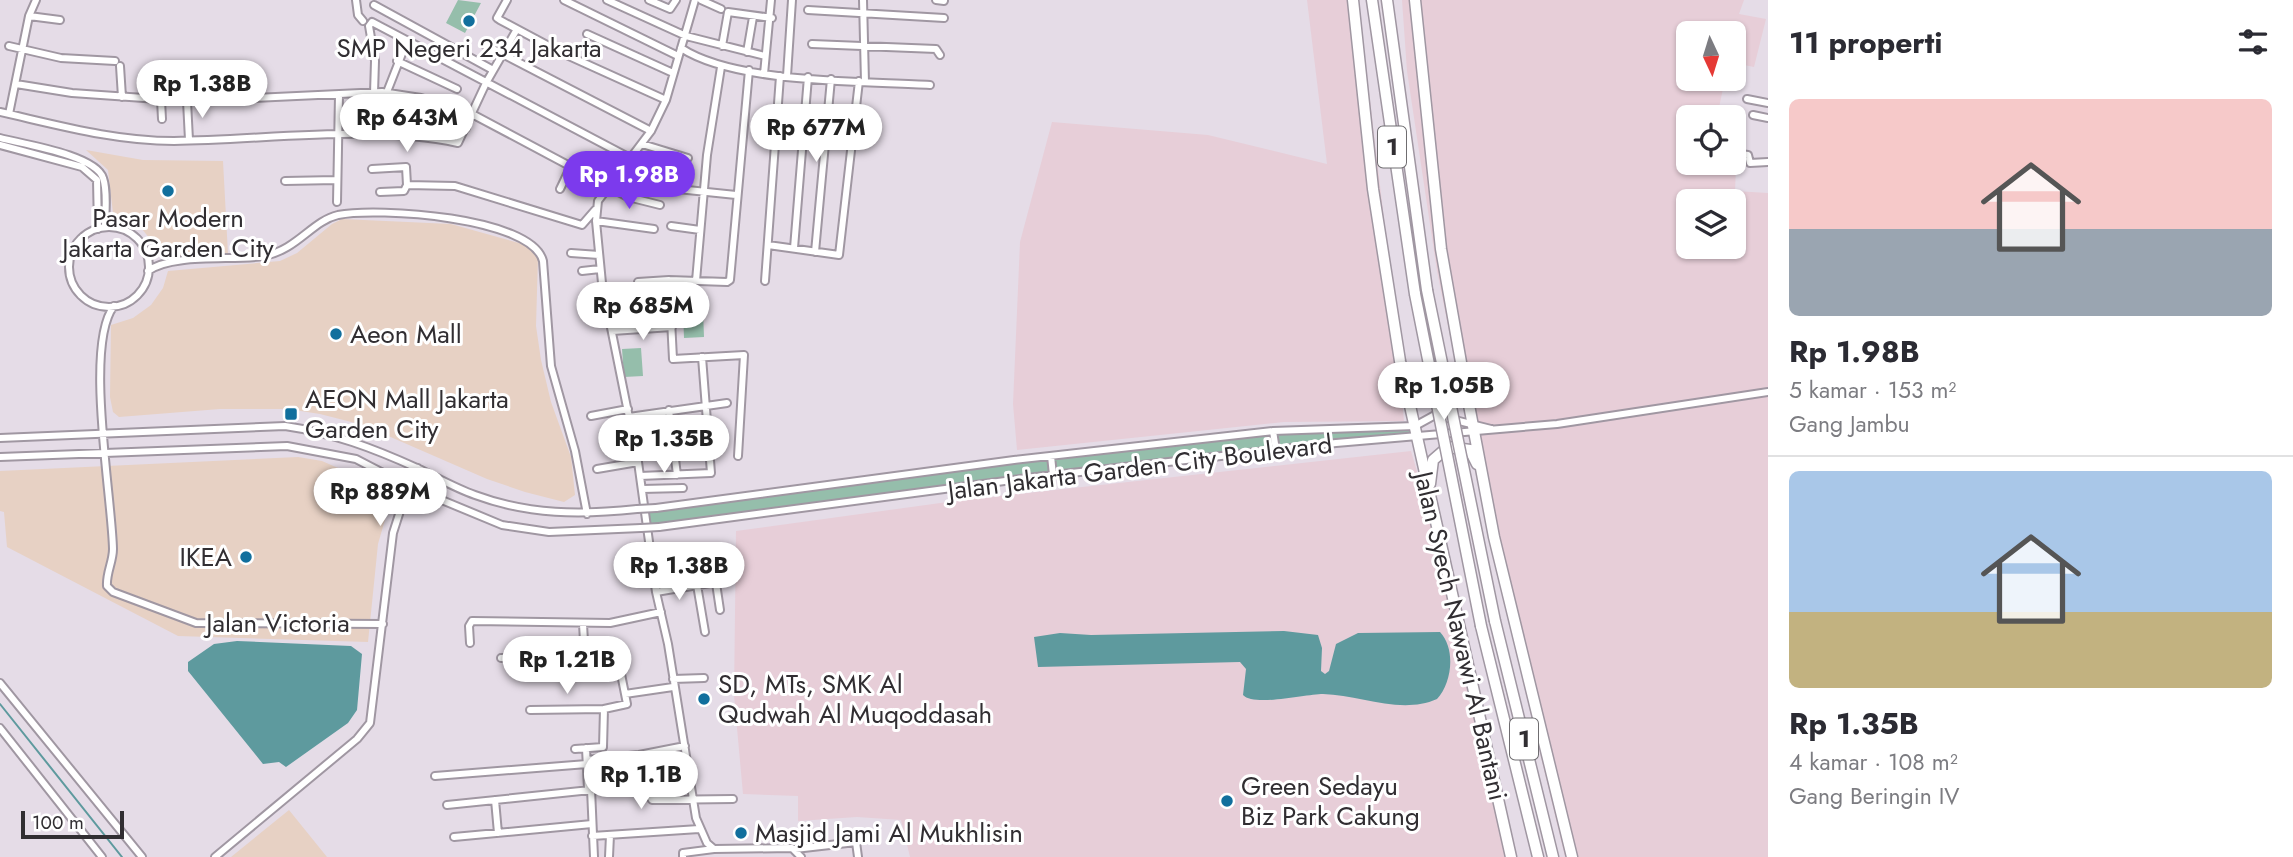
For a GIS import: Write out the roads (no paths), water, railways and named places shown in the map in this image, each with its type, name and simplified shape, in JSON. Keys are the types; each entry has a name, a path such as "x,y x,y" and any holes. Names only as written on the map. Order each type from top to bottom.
{"highway":[{"name":"Jalan Syech Nawawi Al Bantani","path":"1353,0 1373,189 1399,361 1484,727 1511,857"},
{"name":"1","path":"1372,0 1415,294 1481,626 1538,857"},
{"name":"1","path":"1387,0 1427,289 1495,621 1553,857"},
{"path":"1415,0 1441,249 1485,486"},
{"path":"1399,361 1415,388 1432,395 1448,392 1453,387 1460,355"},
{"path":"1429,498 1433,460 1448,447 1470,450 1485,486"},
{"name":"Jalan Syech Nawawi Al Bantani","path":"1485,486 1494,537 1572,857"}],"street":[{"path":"9,114 29,16 36,0"},
{"path":"356,0 358,15 367,22 631,158"},
{"path":"506,0 497,19 666,100"},
{"path":"564,0 678,56"},
{"path":"607,0 686,36 765,56"},
{"path":"649,0 670,9 676,0"},
{"path":"695,0 666,100 651,131 598,201 596,220 600,269 638,462 656,592 699,829 714,849"},
{"path":"701,0 721,9"},
{"path":"764,74 772,18 771,0"},
{"path":"765,281 792,0"},
{"path":"768,245 838,256 862,81 863,0"},
{"path":"936,0 944,1"},
{"path":"374,5 494,70"},
{"path":"808,10 944,18"},
{"path":"722,46 729,12 772,18"},
{"path":"29,16 60,20"},
{"path":"747,52 753,17"},
{"path":"367,22 374,93"},
{"path":"0,112 96,134 189,140 414,135 457,143 485,83 517,29"},
{"path":"587,34 673,73"},
{"path":"387,92 407,41"},
{"path":"812,44 936,49 940,55"},
{"path":"485,45 651,131"},
{"path":"9,46 61,58 118,63 122,97"},
{"path":"681,48 721,67 764,74 930,85"},
{"path":"397,61 457,89"},
{"path":"696,281 704,192 721,67"},
{"path":"638,282 730,280 749,70"},
{"path":"794,248 808,77"},
{"path":"815,251 831,79"},
{"path":"16,84 161,100 387,92 432,100 472,114 628,197 660,205"},
{"path":"337,202 335,180 339,94"},
{"path":"1747,99 1768,103"},
{"path":"161,100 162,119"},
{"path":"187,101 189,140"},
{"path":"375,114 432,117 466,128"},
{"path":"1753,115 1768,118"},
{"path":"0,138 72,157 97,168 103,178 102,228"},
{"path":"642,144 688,158"},
{"path":"0,145 82,167 91,174 97,180 102,228"},
{"path":"1746,155 1750,163 1768,162"},
{"path":"560,189 571,166"},
{"path":"372,169 406,167 407,185 404,191 380,192"},
{"path":"622,169 668,188 736,195"},
{"path":"285,181 335,180"},
{"path":"407,185 455,186 582,225 596,209"},
{"path":"148,271 169,263 276,253 299,242 324,222 341,215 431,215 466,221 527,239 538,248 543,261 551,366 575,451 587,514"},
{"path":"596,220 654,229"},
{"path":"671,226 701,230"},
{"path":"104,452 104,320 114,306 136,296 148,271 148,259 142,244 133,235 122,229 102,228 77,242 69,265 76,289 95,304 114,306"},
{"path":"571,253 599,255"},
{"path":"148,259 169,263"},
{"path":"582,271 600,269"},
{"path":"669,280 673,359 743,354 738,456"},
{"path":"95,304 103,329"},
{"path":"609,312 671,306"},
{"path":"612,331 672,327"},
{"path":"640,476 711,473 702,357"},
{"name":"Jalan Jakarta Garden City Boulevard","path":"0,457 287,446 356,459 408,486 502,525 550,533 659,527 1053,475 1276,450 1416,438 1474,429 1602,418 1768,392"},
{"path":"591,416 727,403"},
{"path":"669,410 677,475"},
{"name":"Jalan Jakarta Garden City Boulevard","path":"0,438 285,426 338,436 418,468 473,495 552,513 587,514 656,508 1051,456 1273,431 1415,426 1435,415 1444,415 1474,429"},
{"path":"1273,431 1276,450"},
{"name":"Jalan Victoria","path":"104,452 113,550 107,586 113,592 196,623 383,624"},
{"path":"1051,456 1053,475"},
{"path":"597,469 638,462"},
{"path":"215,857 357,739 370,723 393,533 408,486 418,468"},
{"path":"642,489 683,488"},
{"path":"653,573 711,562 720,611"},
{"path":"656,592 716,582"},
{"path":"697,585 705,632"},
{"path":"470,643 469,624 472,621 583,624 628,620 661,612"},
{"path":"583,624 585,659"},
{"path":"501,658 618,659 626,706 530,710"},
{"path":"625,694 704,678"},
{"path":"0,685 142,857"},
{"path":"575,749 604,745 604,709"},
{"path":"0,729 103,857"},
{"path":"435,776 587,762 684,746"},
{"path":"586,748 594,857"},
{"path":"447,805 590,789 643,788 650,800 733,799"},
{"path":"495,800 498,833"},
{"path":"454,837 592,824"},
{"path":"592,836 699,829"},
{"path":"609,857 610,835"},
{"path":"683,857 683,853 714,849 795,849 856,842 858,857"},
{"path":"769,849 770,857"},
{"path":"795,849 801,857"}],"water":[{"path":"1284,631 1318,635 1322,648 1321,671 1325,674 1329,671 1336,644 1358,633 1440,632 1450,656 1449,675 1437,699 1409,705 1323,694 1258,700 1243,695 1246,669 1240,662 1038,667 1034,637 1060,633 1091,635"},
{"path":"237,641 351,646 362,654 357,710 348,723 286,767 279,762 263,764 188,671 188,662 214,644"}],"waterway":[{"path":"0,704 122,857"}],"place":[{"name":"SMP Negeri 234 Jakarta","path":"469,21"},
{"name":"Pasar Modern Jakarta Garden City","path":"168,191"},
{"name":"Aeon Mall","path":"336,334"},
{"name":"AEON Mall Jakarta Garden City","path":"291,414"},
{"name":"IKEA","path":"246,557"},
{"name":"SD, MTs, SMK Al Qudwah Al Muqoddasah","path":"704,699"},
{"name":"Green Sedayu Biz Park Cakung","path":"1227,801"},
{"name":"Masjid Jami Al Mukhlisin","path":"741,833"}]}
